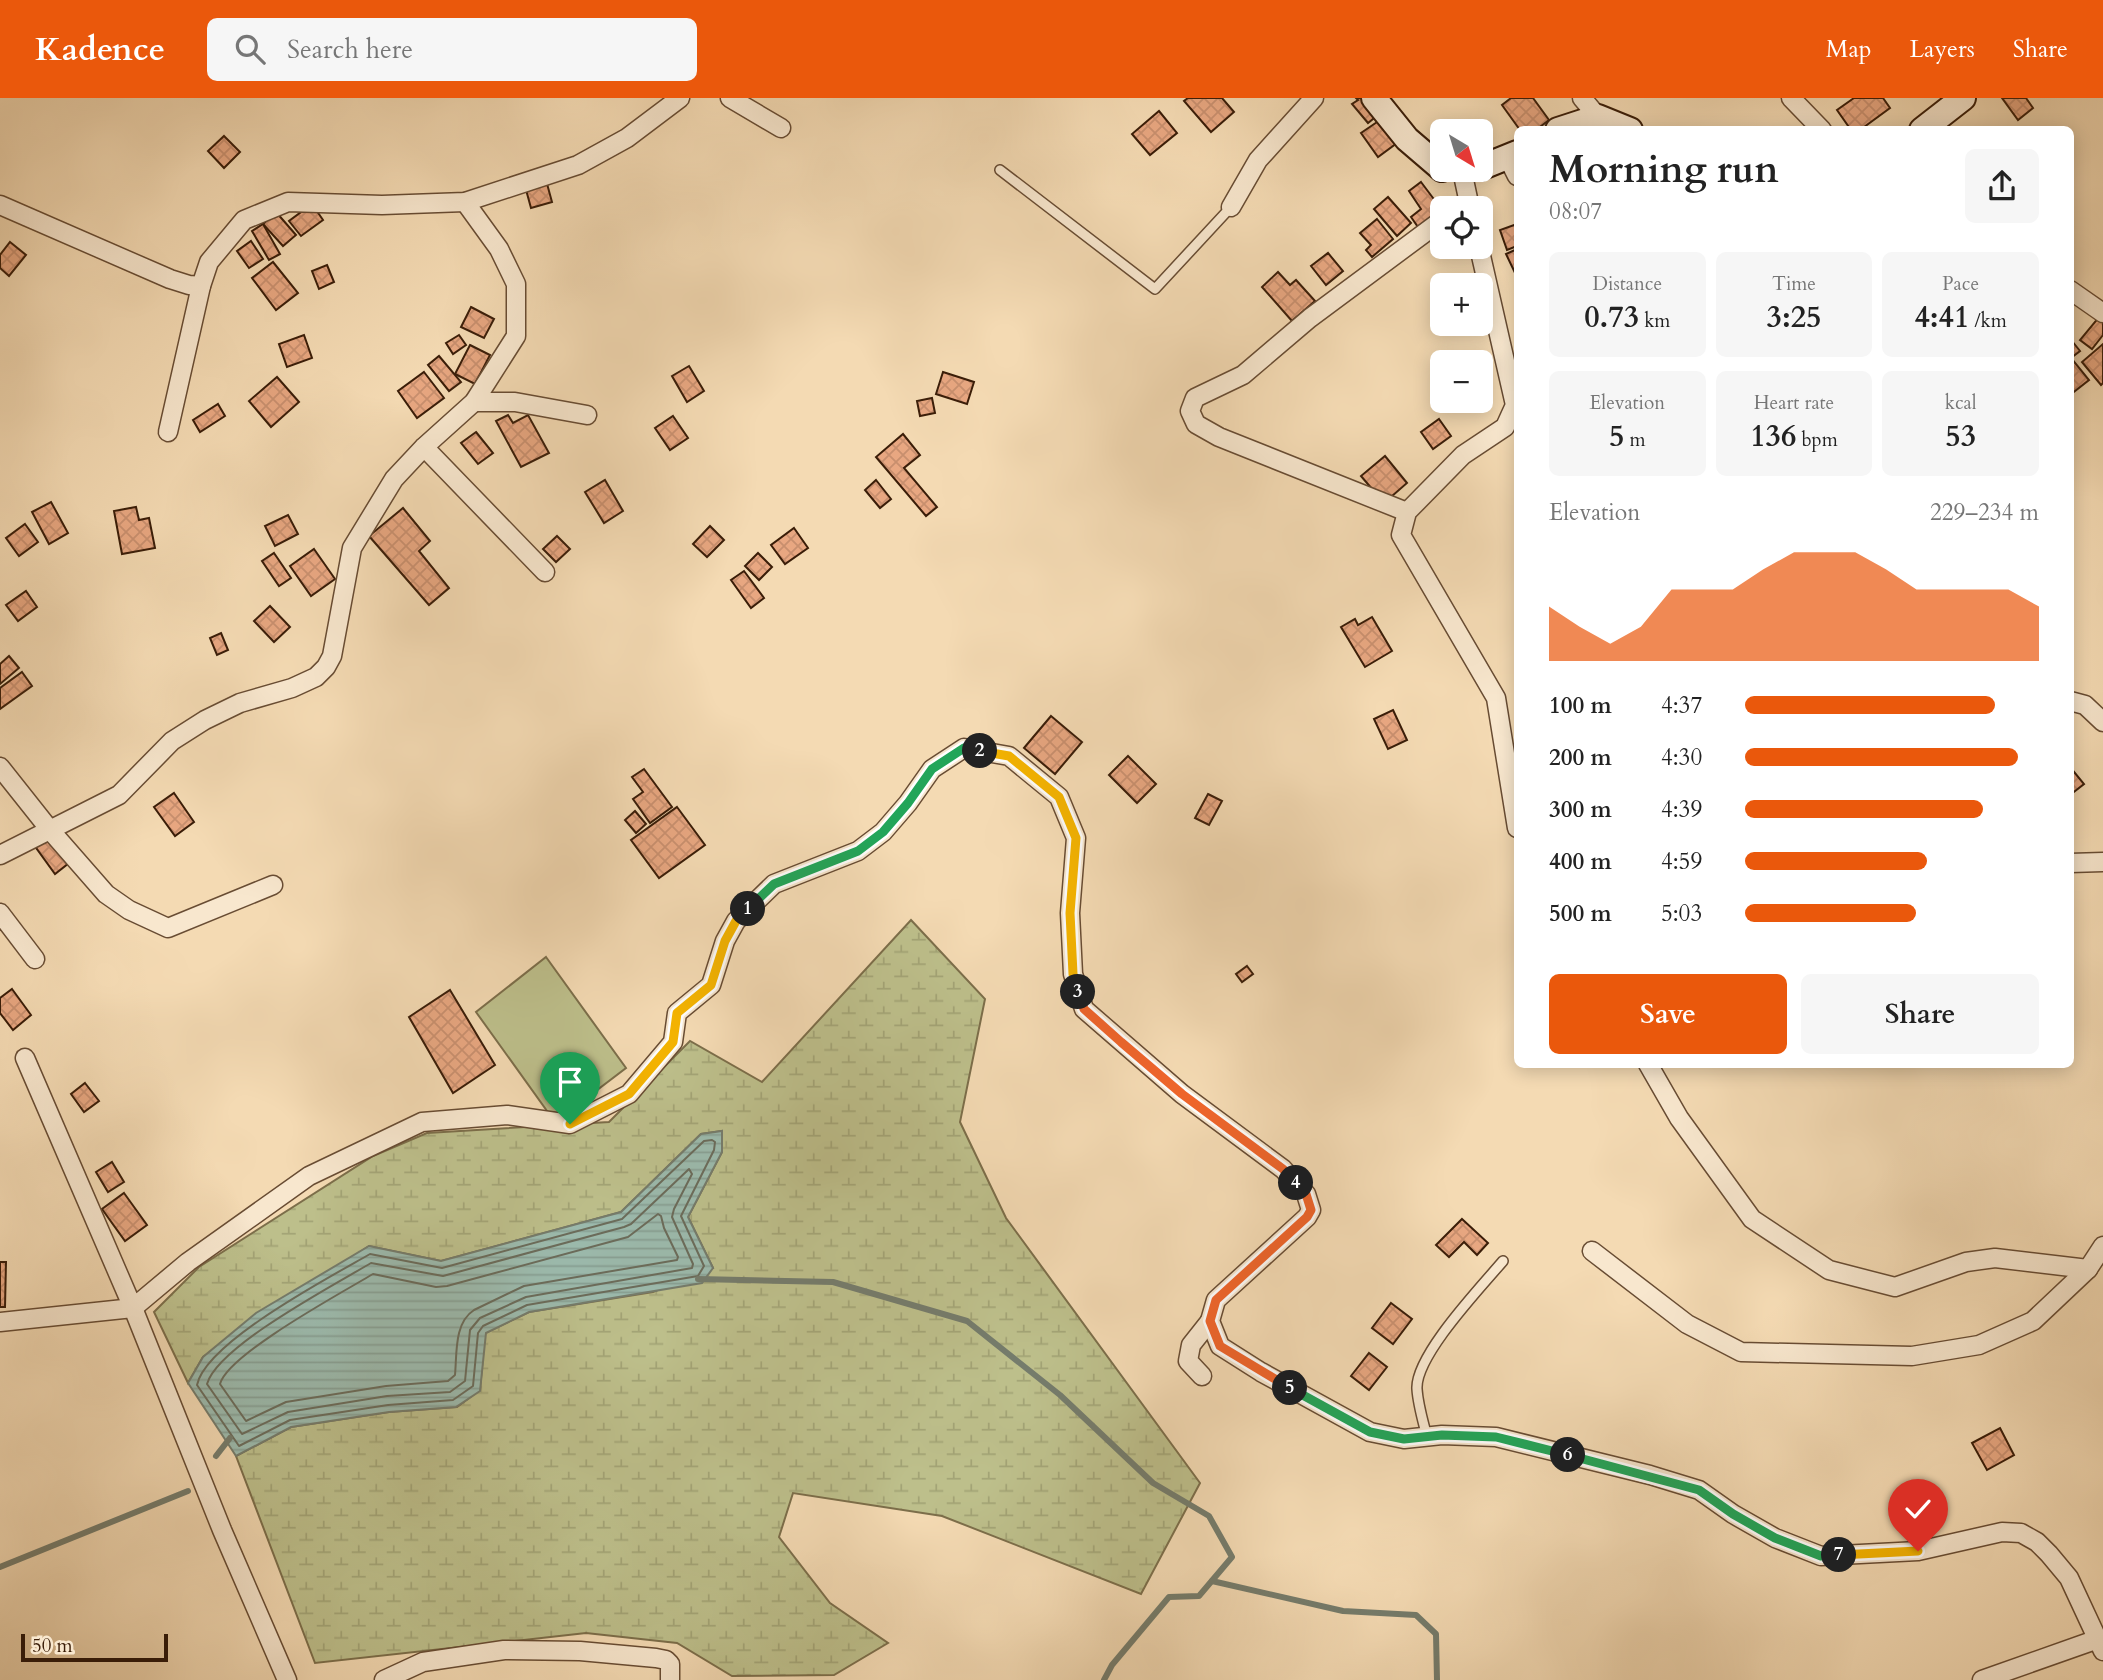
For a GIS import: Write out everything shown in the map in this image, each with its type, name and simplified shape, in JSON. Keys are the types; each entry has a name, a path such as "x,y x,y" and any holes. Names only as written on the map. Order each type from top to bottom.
{"street":[{"path":"168,432 201,286 209,262 244,220 288,202 382,205 465,202 578,165 627,138 680,98"},
{"path":"730,98 781,128"},
{"path":"1231,207 1258,160 1314,98"},
{"path":"1374,98 1407,139 1430,152"},
{"path":"1582,98 1598,117 1620,126"},
{"path":"1791,98 1818,126"},
{"path":"1927,126 1963,98"},
{"path":"1570,126 1598,117"},
{"path":"1493,165 1514,162"},
{"path":"0,855 119,795 172,741 205,720 240,704 292,688 316,677 326,667 332,656 352,548 394,478 474,402 516,336 516,284 499,250 465,202"},
{"path":"0,205 170,279 201,286"},
{"path":"1407,512 1219,437 1196,424 1190,411 1195,398 1243,375 1310,318 1430,229"},
{"path":"1482,259 1514,401"},
{"path":"2074,292 2101,309"},
{"path":"474,402 515,402 587,415"},
{"path":"1514,407 1505,428 1464,454 1407,512 1401,536 1496,698 1514,809"},
{"path":"424,447 545,572"},
{"path":"2074,703 2085,705 2103,722"},
{"path":"0,1322 133,1308 188,1262 309,1176 422,1122 507,1115 570,1124 629,1094 673,1042 677,1013 711,985 725,941 736,921 774,884 858,851 866,845 883,832 932,769 964,748 1009,756 1059,797 1076,838 1070,925 1073,974 1084,1009 1182,1094 1283,1169 1306,1194 1311,1210 1307,1217 1216,1300 1210,1321 1191,1345 1188,1361 1202,1376"},
{"path":"0,767 50,830 114,902 168,928 273,886"},
{"path":"2074,863 2103,862"},
{"path":"0,913 35,959"},
{"path":"25,1058 133,1308 222,1530 287,1680"},
{"path":"1650,1068 1679,1118 1752,1219 1829,1270 1895,1287 1966,1262 1995,1258 2088,1269"},
{"path":"1592,1251 1687,1324 1741,1352 1912,1356 1979,1345 2034,1321 2088,1269 2103,1246"},
{"path":"1210,1321 1220,1346 1261,1372 1370,1432 1404,1439 1496,1437 1699,1490 1733,1514 1775,1538 1821,1556 1918,1551 2002,1532 2021,1533 2049,1553 2069,1578 2100,1645 1982,1680"},
{"path":"384,1680 423,1662 504,1650 580,1651 656,1658 666,1660 670,1664 670,1680"}],"lane":[{"path":"1000,170 1155,289 1231,207"},
{"path":"1427,1437 1416,1387 1420,1374 1434,1346 1503,1261"}],"green space":[{"path":"911,920 985,999 960,1122 1006,1218 1200,1483 1141,1594 942,1516 793,1493 779,1537 830,1603 888,1643 834,1675 732,1676 677,1643 586,1633 315,1663 236,1456 291,1427 389,1412 457,1407 480,1390 485,1333 529,1312 653,1292 713,1268 688,1217 722,1152 722,1131 701,1134 621,1212 441,1261 369,1246 203,1357 188,1383 154,1312 199,1267 373,1156 427,1133 609,1122 690,1041 762,1082"},
{"path":"546,957 626,1068 555,1122 476,1012"}],"water":[{"path":"722,1131 722,1152 688,1217 713,1268 702,1283 529,1312 486,1333 480,1391 456,1407 389,1412 291,1427 236,1456 188,1383 203,1357 256,1313 369,1246 441,1261 621,1212 701,1134"}],"building":[{"path":"1188,98 1222,98 1234,112 1211,132 1184,101"},
{"path":"1356,98 1373,98 1384,110 1368,123 1352,104 1358,100"},
{"path":"1511,98 1533,98 1549,120 1541,126 1517,126 1502,105"},
{"path":"1854,98 1883,98 1890,108 1865,126 1848,126 1837,110"},
{"path":"2002,98 2026,98 2033,108 2018,120"},
{"path":"1159,111 1177,133 1150,155 1132,134"},
{"path":"1380,120 1397,143 1378,157 1361,133"},
{"path":"224,136 240,152 224,168 208,151"},
{"path":"546,180 552,202 531,208 525,186"},
{"path":"1421,182 1432,196 1430,218 1418,227 1411,217 1421,209 1409,191"},
{"path":"1388,197 1411,223 1397,236 1374,209"},
{"path":"312,204 323,220 301,236 289,221"},
{"path":"276,212 296,235 283,246 263,224"},
{"path":"1377,219 1393,239 1372,257 1366,250 1371,245 1360,233"},
{"path":"263,224 280,254 269,260 252,231"},
{"path":"1514,225 1514,247 1507,250 1500,230"},
{"path":"251,241 263,259 249,268 237,251"},
{"path":"10,242 26,255 9,276 0,268 0,255"},
{"path":"1514,250 1514,271 1506,254"},
{"path":"1328,253 1343,271 1326,285 1311,266"},
{"path":"273,262 298,293 276,310 252,278"},
{"path":"327,265 334,282 319,289 312,271"},
{"path":"1278,272 1290,285 1296,280 1315,301 1292,321 1262,287"},
{"path":"471,307 494,319 484,338 461,327"},
{"path":"2099,317 2103,320 2103,335 2092,349 2080,340"},
{"path":"304,335 312,358 287,367 279,344"},
{"path":"459,335 466,345 453,354 446,343"},
{"path":"2074,344 2080,351 2074,356"},
{"path":"2103,344 2103,383 2101,385 2082,362"},
{"path":"470,345 490,355 475,384 455,374"},
{"path":"439,356 461,382 449,391 428,365"},
{"path":"2074,362 2089,380 2074,392"},
{"path":"689,366 704,391 687,402 672,376"},
{"path":"424,372 444,398 417,418 398,391"},
{"path":"943,372 974,382 967,404 936,394"},
{"path":"277,377 299,402 271,427 249,401"},
{"path":"932,398 935,413 920,416 917,401"},
{"path":"218,404 225,416 200,432 193,420"},
{"path":"508,415 513,423 528,415 549,453 521,467 496,421"},
{"path":"673,416 688,438 670,450 655,428"},
{"path":"1439,419 1451,436 1433,449 1421,432"},
{"path":"476,432 493,453 478,464 461,443"},
{"path":"903,434 920,455 904,468 937,507 926,516 876,457"},
{"path":"1385,456 1407,483 1384,503 1361,476"},
{"path":"605,480 623,511 604,523 585,492"},
{"path":"876,480 891,499 880,508 865,490"},
{"path":"51,502 68,533 49,544 32,512"},
{"path":"136,507 139,520 149,518 155,548 122,554 114,511"},
{"path":"403,508 430,541 419,551 449,588 429,605 369,536"},
{"path":"288,515 298,534 275,546 265,526"},
{"path":"25,524 38,542 19,556 6,538"},
{"path":"710,526 724,540 707,557 693,544"},
{"path":"794,528 808,548 785,564 771,545"},
{"path":"557,536 570,549 556,562 543,549"},
{"path":"314,549 335,579 311,596 290,566"},
{"path":"274,553 291,578 279,586 262,561"},
{"path":"758,553 772,567 759,580 745,566"},
{"path":"744,571 764,598 751,608 731,580"},
{"path":"26,591 37,607 18,621 6,605"},
{"path":"270,606 290,627 274,642 254,621"},
{"path":"1372,617 1392,651 1365,667 1341,627 1355,619 1358,625"},
{"path":"221,633 228,650 217,655 210,638"},
{"path":"9,656 19,668 0,684 0,664"},
{"path":"22,672 32,686 0,709 0,688"},
{"path":"1393,710 1407,740 1388,749 1374,719"},
{"path":"1051,716 1082,742 1055,774 1024,748"},
{"path":"1128,756 1156,784 1137,803 1109,775"},
{"path":"644,769 672,807 650,823 633,799 643,792 632,777"},
{"path":"2074,772 2084,784 2074,792"},
{"path":"174,793 194,822 175,836 154,807"},
{"path":"1208,794 1222,801 1209,825 1195,818"},
{"path":"677,807 705,845 659,878 631,840"},
{"path":"635,811 646,824 636,833 625,820"},
{"path":"49,835 69,863 55,874 34,845"},
{"path":"1247,966 1253,974 1242,982 1236,974"},
{"path":"12,989 31,1015 13,1030 0,1013 0,998"},
{"path":"450,990 495,1065 453,1093 409,1017"},
{"path":"85,1083 99,1101 84,1112 71,1094"},
{"path":"112,1162 124,1182 108,1192 96,1172"},
{"path":"124,1193 147,1225 125,1241 102,1209"},
{"path":"1462,1219 1488,1243 1477,1255 1464,1242 1449,1257 1436,1245"},
{"path":"0,1262 6,1262 5,1307 0,1307"},
{"path":"1391,1303 1412,1319 1393,1344 1372,1328"},
{"path":"1369,1353 1387,1367 1369,1390 1351,1376"},
{"path":"2000,1428 2014,1455 1987,1470 1972,1443"}],"waterway":[{"path":"698,1279 833,1282 967,1321 1060,1395 1153,1483 1209,1516 1232,1557 1199,1596 1169,1597 1112,1665 1104,1680"},
{"path":"216,1456 230,1438"},
{"path":"0,1567 188,1491"},
{"path":"1212,1581 1343,1611 1416,1615 1436,1634 1437,1680"}],"route":[{"path":"570,1124 629,1094 673,1042 677,1013 711,985 725,941 736,921 774,884 858,851 883,832 932,769 964,748 1009,756 1059,797 1076,838 1070,913 1073,974 1084,1009 1182,1094 1283,1169 1306,1194 1311,1210 1307,1217 1216,1300 1210,1321 1220,1346 1261,1372 1370,1432 1404,1439 1442,1435 1496,1437 1650,1475 1699,1490 1733,1514 1775,1538 1821,1556 1918,1551"}]}
